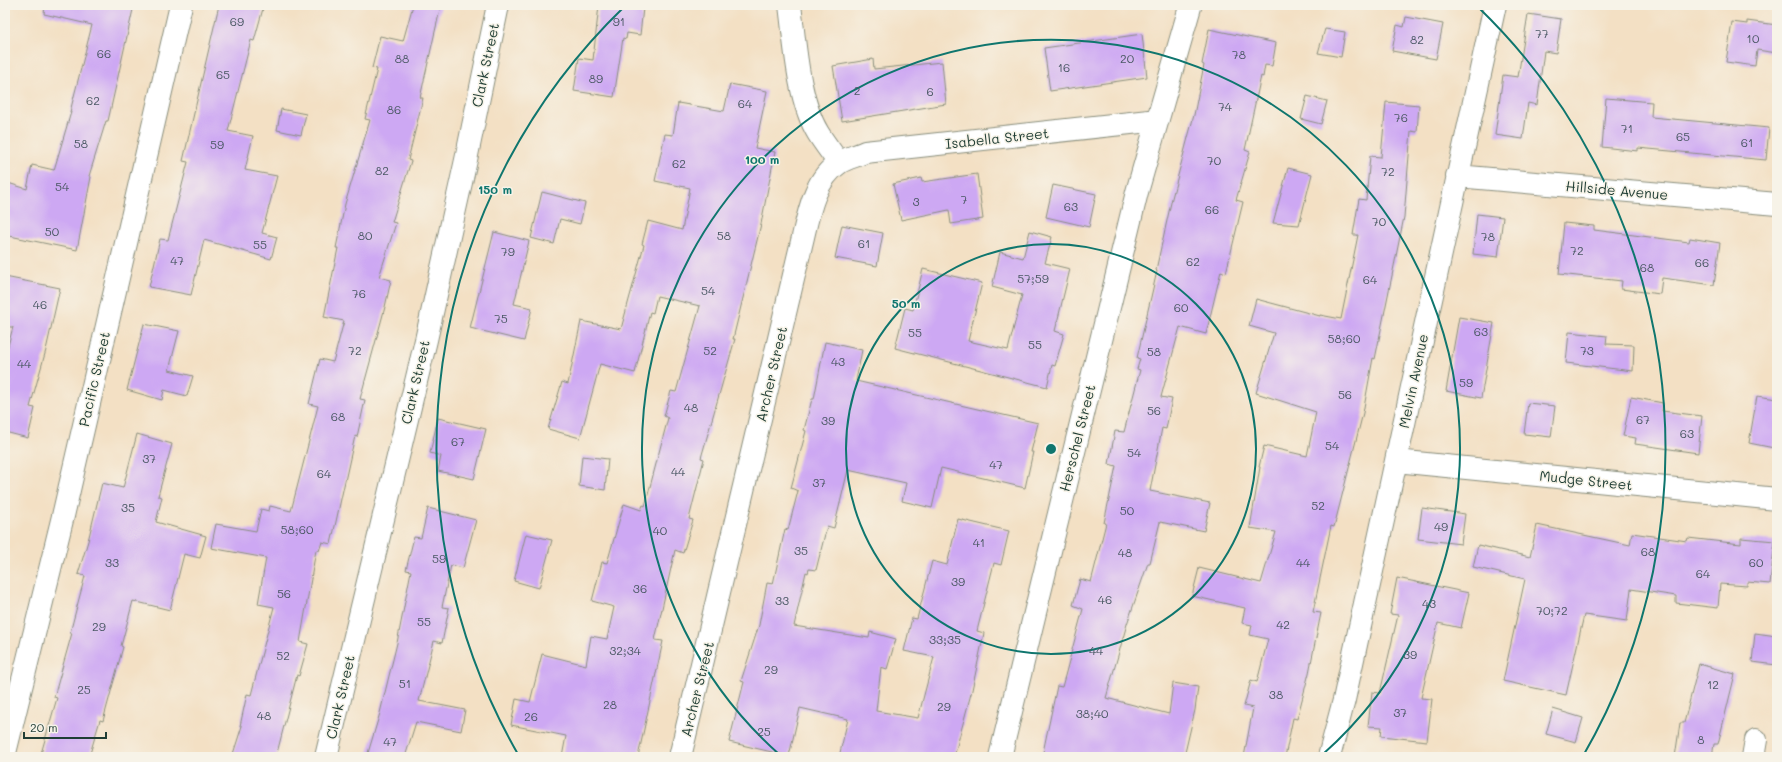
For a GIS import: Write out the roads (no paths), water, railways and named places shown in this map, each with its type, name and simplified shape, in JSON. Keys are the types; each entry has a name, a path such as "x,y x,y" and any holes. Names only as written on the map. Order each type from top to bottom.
{"street":[{"name":"Pacific Street","path":"5,753 63,516 180,5"},
{"name":"Clark Street","path":"326,757 428,332 498,5"},
{"path":"790,5 796,56 807,108 818,132 839,163"},
{"name":"Melvin Avenue","path":"1329,757 1344,700 1495,5"},
{"name":"Herschel Street","path":"1000,757 1137,192 1190,7"},
{"name":"Isabella Street","path":"839,163 865,152 1158,120"},
{"name":"Archer Street","path":"680,757 810,205 823,178 839,163"},
{"name":"Hillside Avenue","path":"1457,176 1777,204"},
{"name":"Mudge Street","path":"1396,461 1777,499"}]}
